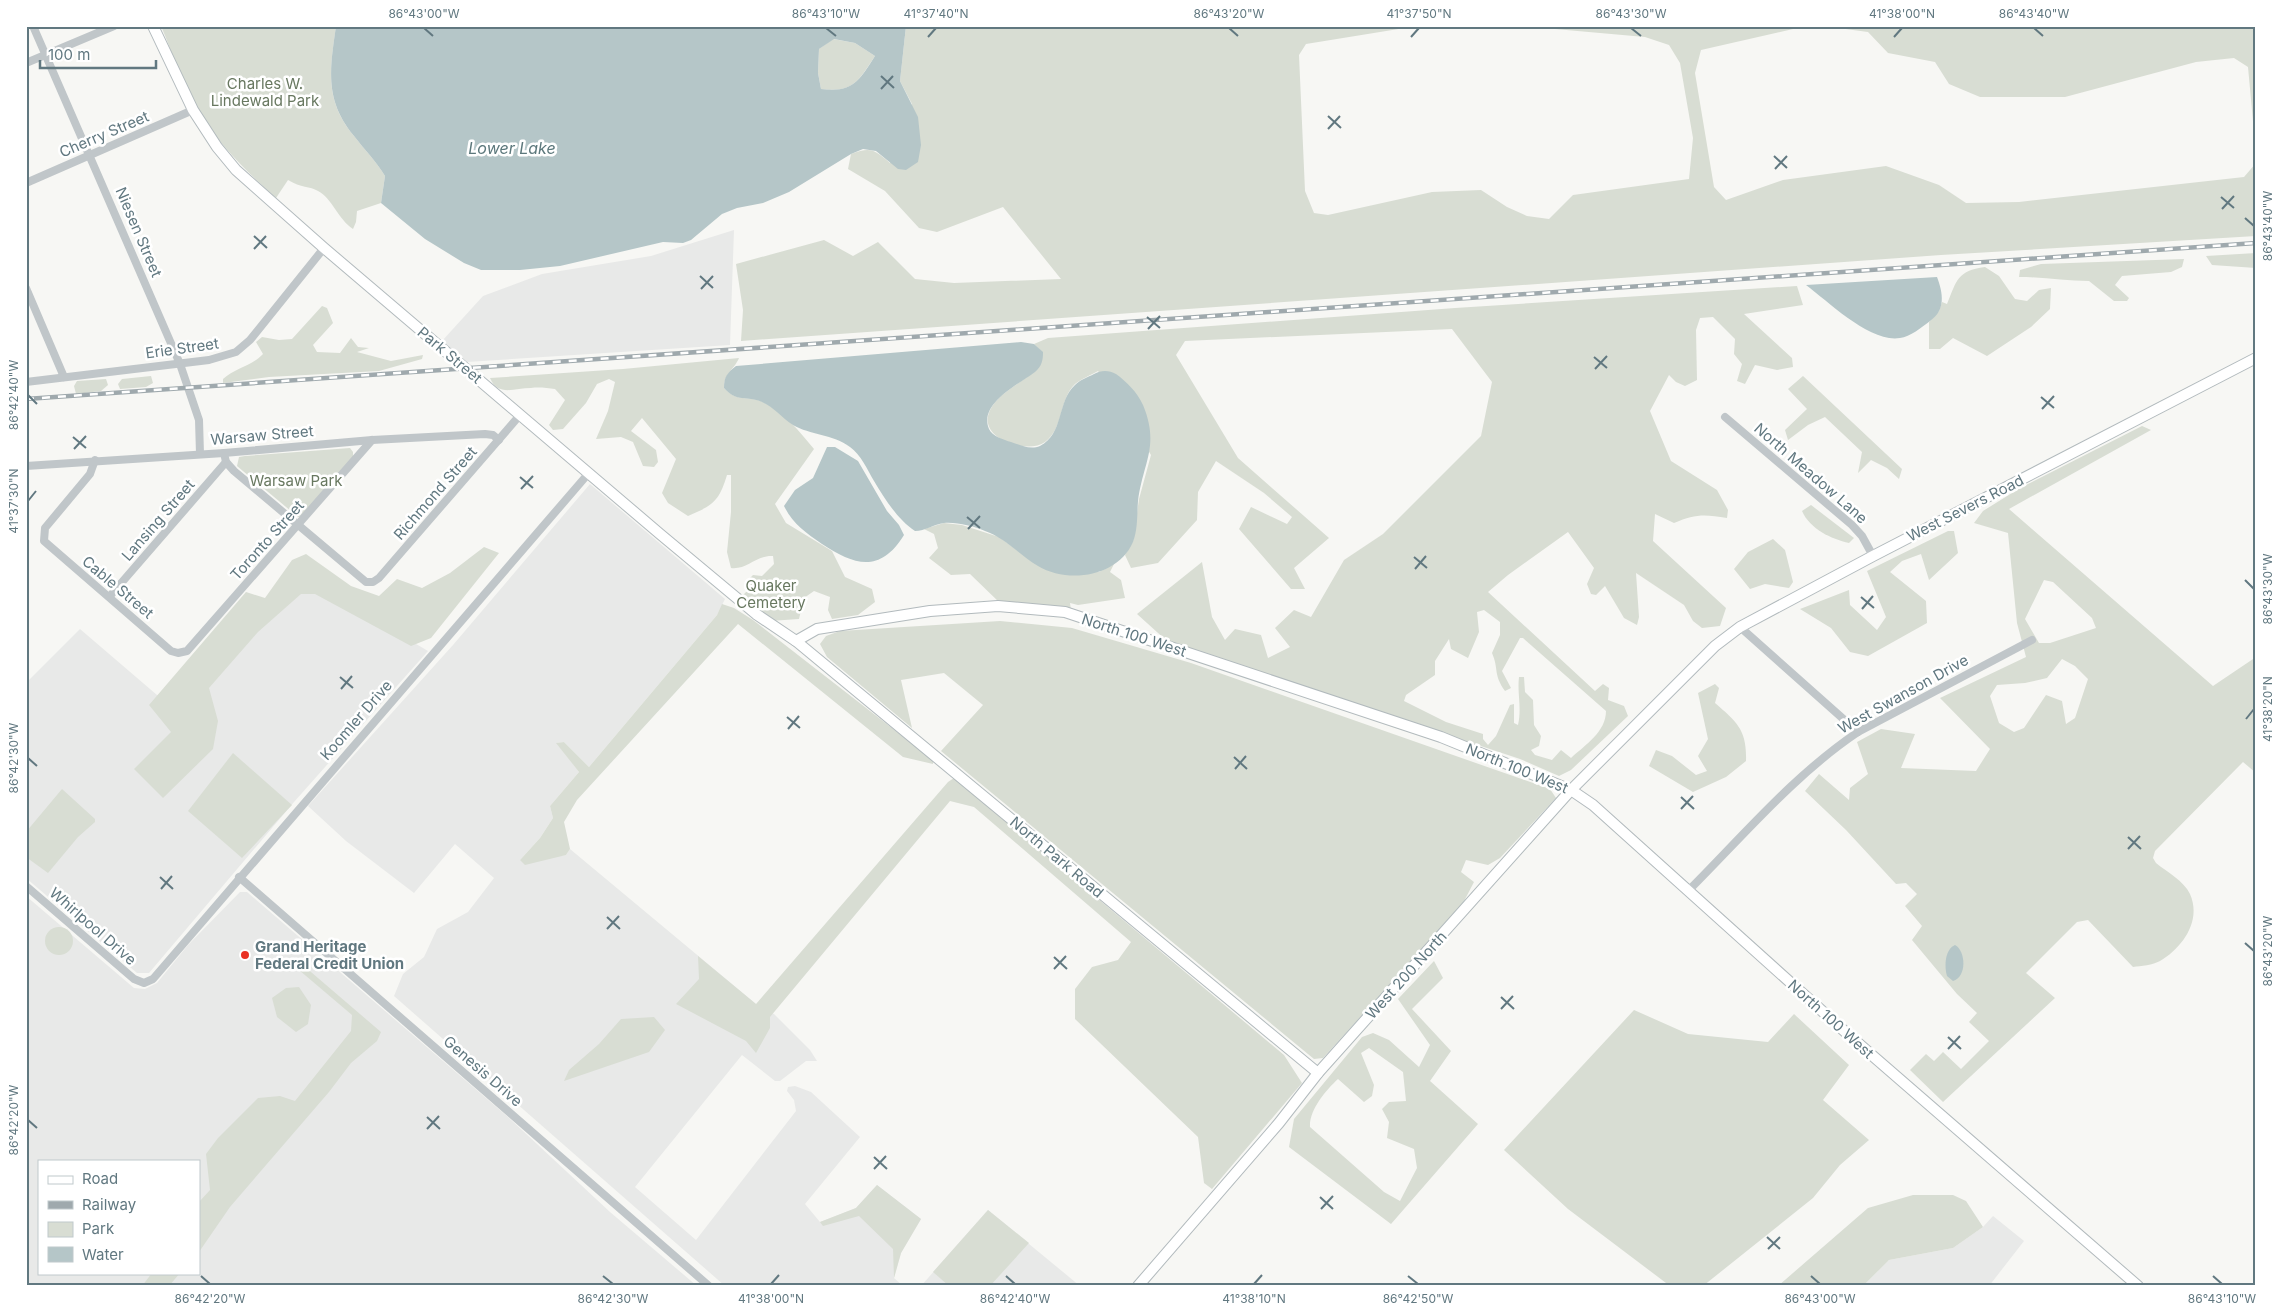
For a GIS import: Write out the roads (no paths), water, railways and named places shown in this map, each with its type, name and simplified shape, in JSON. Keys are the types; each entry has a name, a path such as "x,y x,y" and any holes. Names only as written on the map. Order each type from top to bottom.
{"street":[{"name":"Niesen Street","path":"33,26 91,155 180,364 199,420 200,454"},
{"path":"26,63 114,26"},
{"name":"Park Street","path":"153,26 193,110 217,147 236,170 324,248 588,474 756,614 796,641"},
{"name":"Cherry Street","path":"26,182 193,110"},
{"name":"Erie Street","path":"26,382 180,364 227,356 240,349 324,248"},
{"path":"26,288 64,377"},
{"name":"West Severs Road","path":"1685,674 1715,646 1740,627 2256,358"},
{"name":"Richmond Street","path":"299,524 366,582 374,582 520,416"},
{"name":"North Meadow Lane","path":"1725,417 1852,525 1862,536 1873,556"},
{"name":"Warsaw Street","path":"26,466 95,460 224,454 372,440 484,434 493,435 499,440"},
{"name":"Toronto Street","path":"178,653 187,651 372,440"},
{"path":"224,454 226,462 299,524"},
{"name":"Cable Street","path":"95,460 90,474 45,528 44,538 50,547 110,596 171,651 178,653"},
{"name":"Lansing Street","path":"110,596 226,462"},
{"name":"Koomler Drive","path":"144,983 153,979 588,474"},
{"name":"North 100 West","path":"796,641 817,629 930,611 998,606 1065,612 1441,737 1571,790 1592,805 1858,1043 2138,1286"},
{"path":"1740,627 1858,732"},
{"name":"West Swanson Drive","path":"1689,890 1817,762 1858,732 2032,640"},
{"name":"North Park Road","path":"796,641 1318,1074"},
{"name":"West 200 North","path":"1138,1286 1318,1074 1571,790 1685,674"},
{"name":"Genesis Drive","path":"239,877 710,1286"},
{"name":"Whirlpool Drive","path":"26,886 134,979 144,983"}],"water":[{"name":"Lower Lake","path":"336,26 906,26 900,81 918,117 921,145 918,162 906,170 898,169 876,151 863,149 851,154 789,192 763,203 737,208 722,214 691,240 683,243 663,242 560,266 520,270 481,270 464,263 425,239 381,203 385,176 344,123 334,97 331,70","holes":["834,39 855,43 875,56 864,72 848,87 832,90 821,89 818,73 819,49"]},
{"path":"1937,277 1942,295 1939,312 1920,329 1900,338 1888,338 1863,328 1806,285"},
{"path":"1021,342 1034,344 1043,352 1042,360 1035,372 1011,388 995,402 987,420 989,429 993,434 1025,447 1040,446 1048,441 1053,434 1069,392 1079,382 1099,372 1111,372 1120,377 1135,392 1143,405 1148,419 1150,443 1140,487 1135,537 1126,554 1104,570 1077,576 1050,572 1031,562 1006,542 992,534 965,525 944,523 915,531 892,508 861,458 850,447 836,439 793,425 766,404 756,400 733,396 724,388 727,376 736,366"},
{"path":"827,447 835,447 858,461 887,511 899,525 904,535 886,556 876,561 856,561 834,551 800,528 784,506 795,490 813,478"},
{"path":"1955,945 1959,948 1963,958 1963,969 1958,979 1953,981 1947,976 1946,963 1949,950"}],"railway":[{"path":"26,399 2256,243"}],"place":[{"name":"Grand Heritage Federal Credit Union","path":"245,955"}],"park label":[{"name":"Charles W. Lindewald Park","path":"265,92"},
{"name":"Warsaw Park","path":"296,480"},
{"name":"Quaker Cemetery","path":"771,594"}]}
